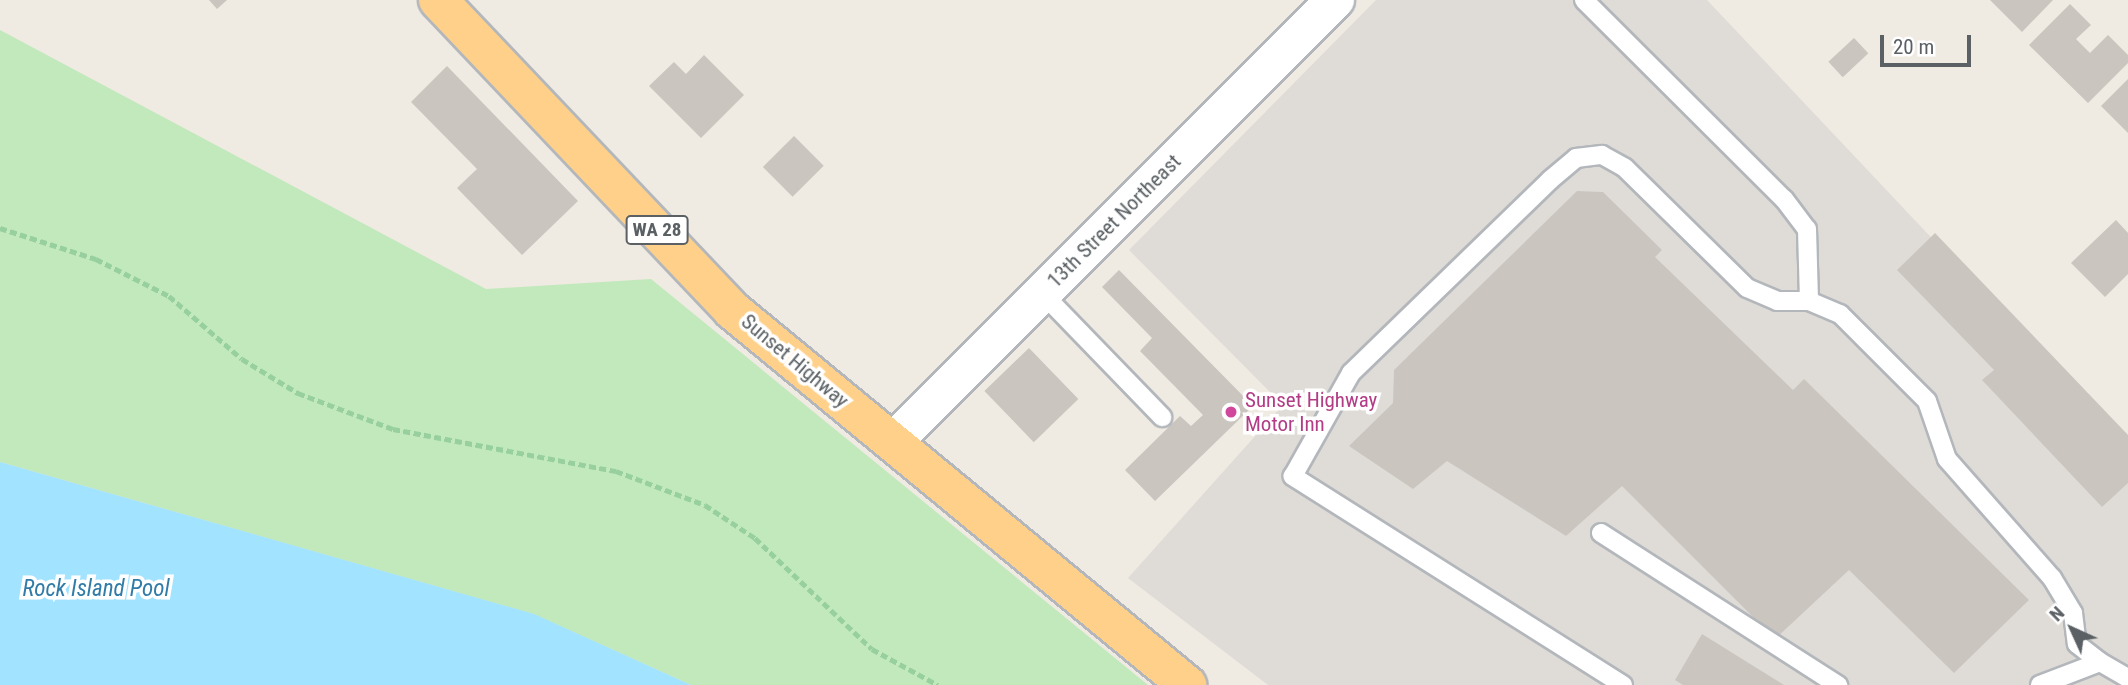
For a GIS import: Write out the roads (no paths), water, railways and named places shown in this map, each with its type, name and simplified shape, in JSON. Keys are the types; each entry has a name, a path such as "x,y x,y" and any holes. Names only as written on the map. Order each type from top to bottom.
{"highway":[{"name":"Sunset Highway","path":"438,0 732,310 1187,685"}],"street":[{"name":"13th Street Northeast","path":"893,442 1335,0"}],"lane":[{"path":"1584,0 1784,199 1807,229 1809,302"},
{"path":"1623,685 1293,476 1351,373 1576,158 1602,155 1625,167 1748,288 1777,301 1809,302 1840,314 1927,401 1947,460 2052,578 2073,613 2077,644 2100,662 2128,678"},
{"path":"1042,293 1162,418"},
{"path":"1601,533 1838,685"},
{"path":"2040,685 2100,662"}],"water":[{"name":"Rock Island Pool","path":"0,462 534,614 691,685 0,685"}],"place":[{"name":"Sunset Highway Motor Inn","path":"1231,412"}]}
